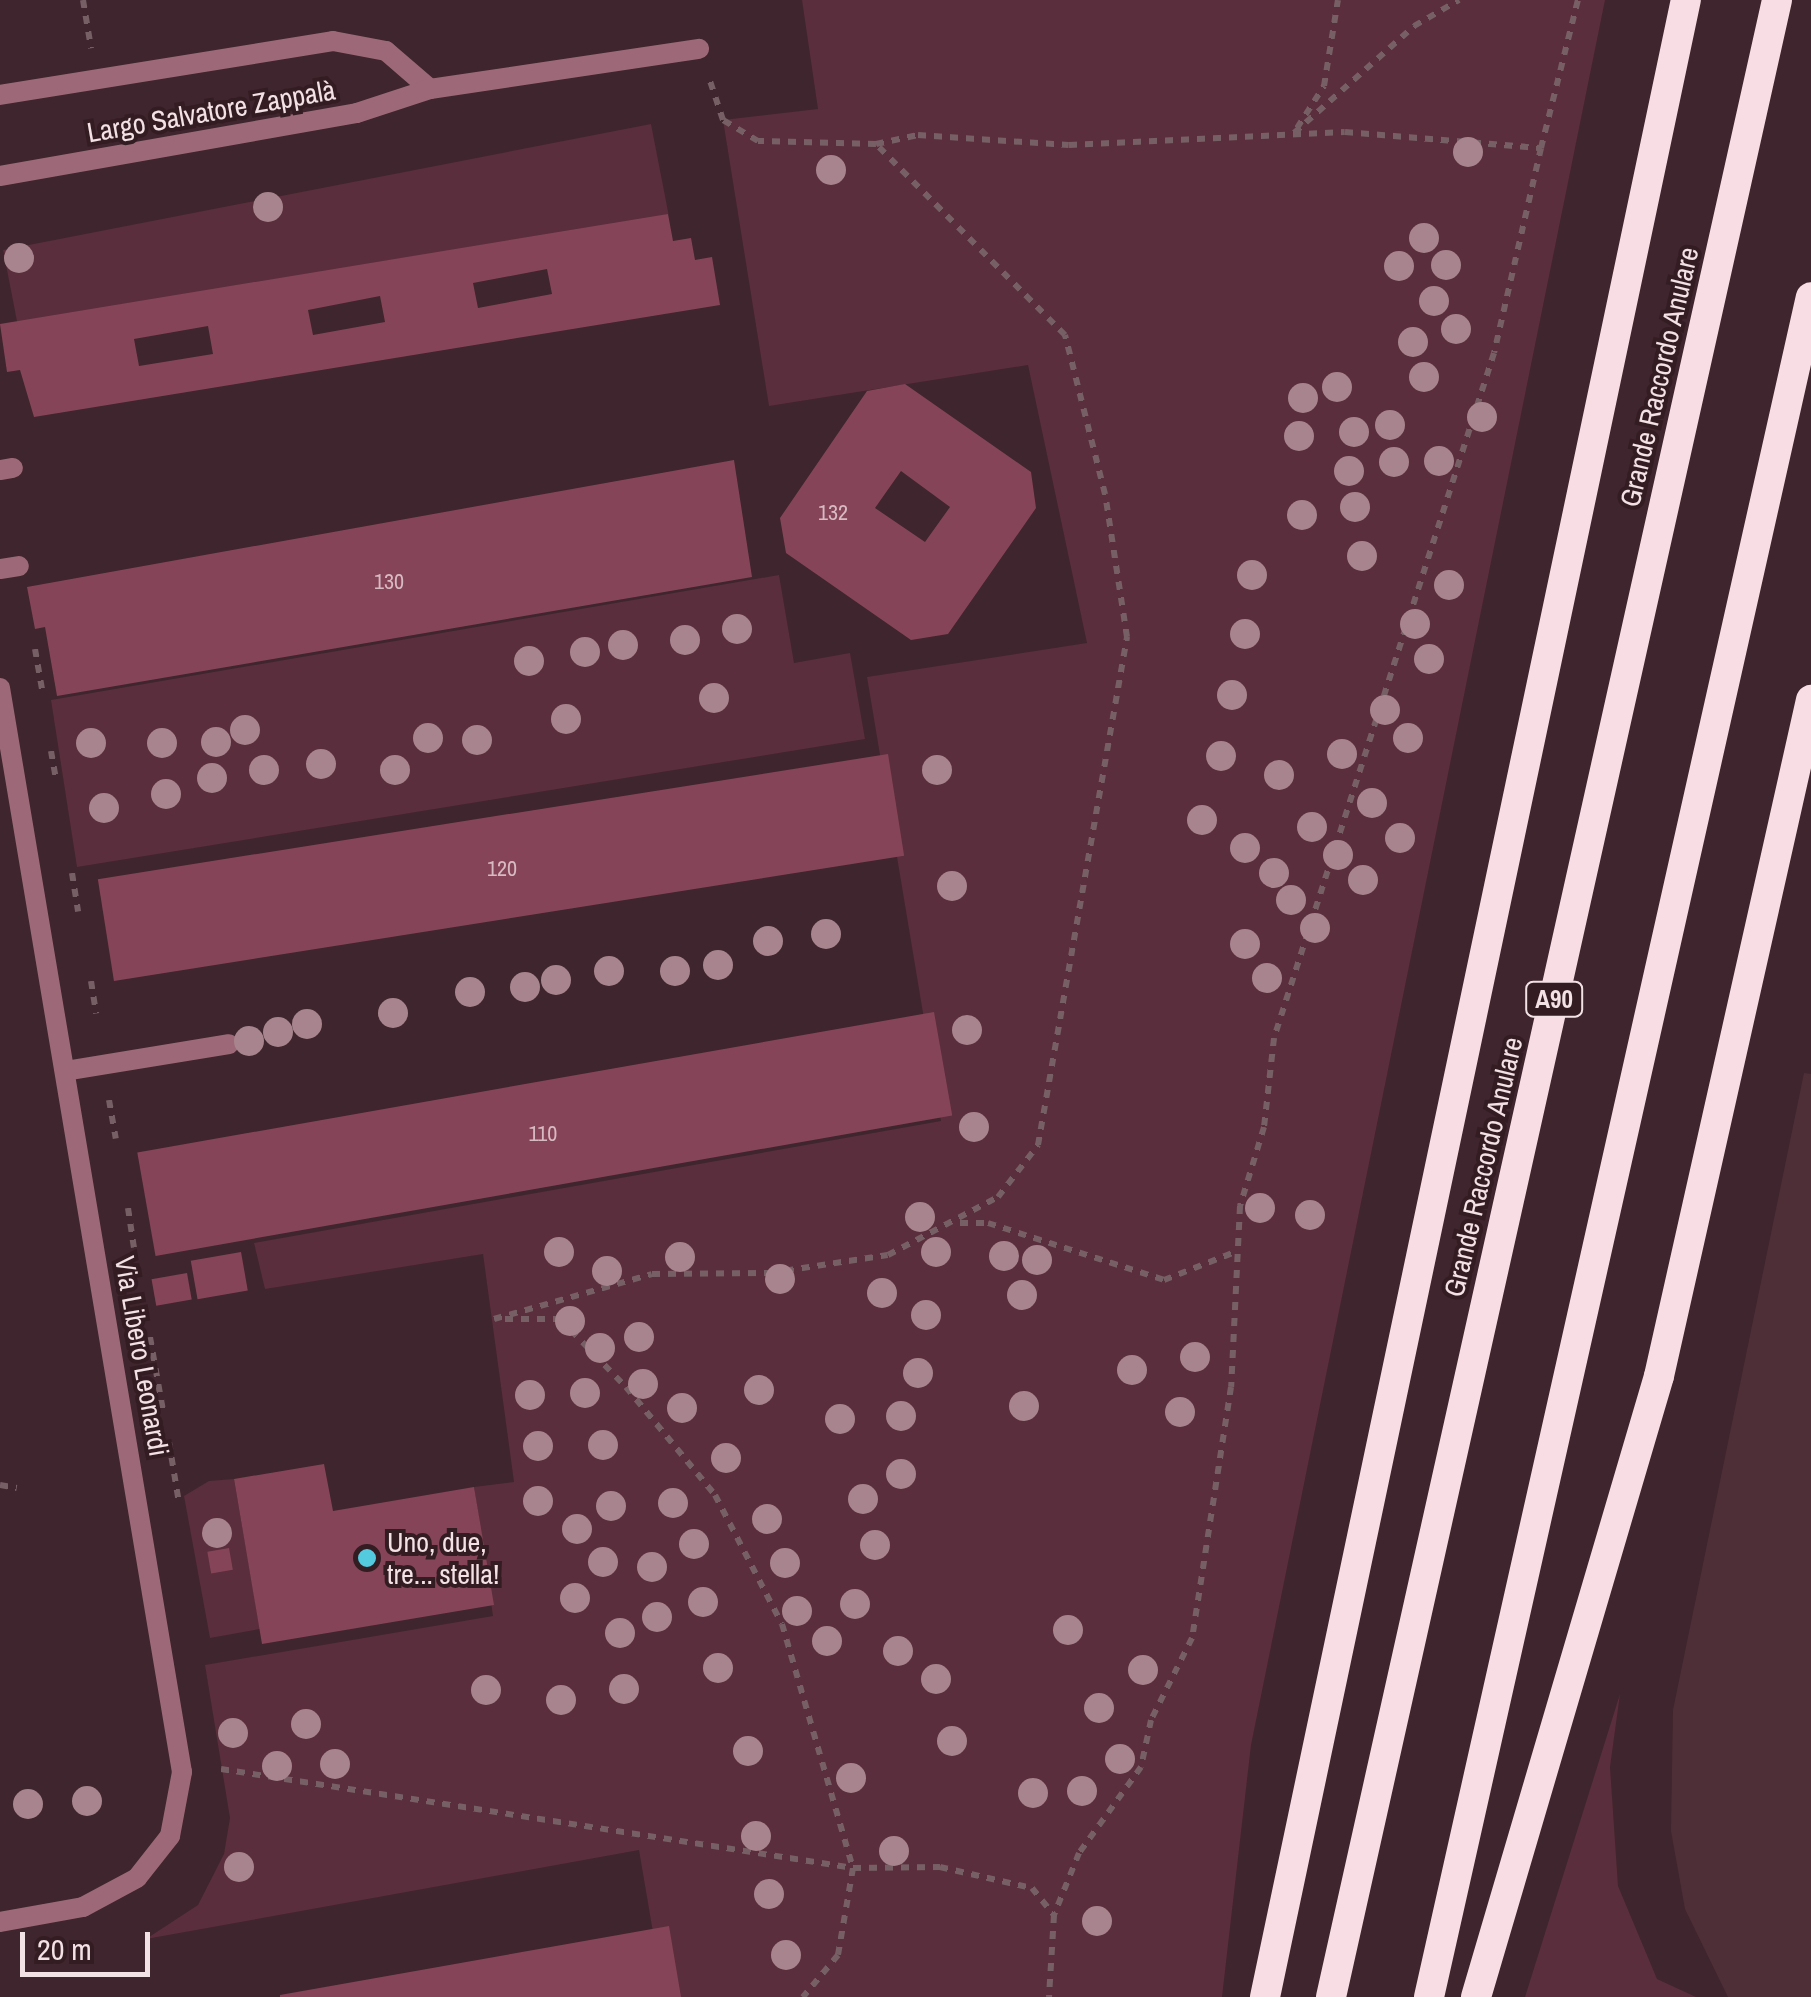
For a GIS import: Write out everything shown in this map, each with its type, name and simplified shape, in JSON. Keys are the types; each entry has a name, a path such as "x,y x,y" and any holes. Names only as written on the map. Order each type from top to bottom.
{"highway":[{"path":"1265,1997 1302,1791 1686,0"},
{"name":"Grande Raccordo Anulare","path":"1331,1997 1776,0"},
{"path":"1429,1997 1811,296"},
{"path":"1476,1997 1660,1376 1811,700"}],"street":[{"name":"Largo Salvatore Zappalà","path":"0,95 333,41 386,52 430,89"},
{"name":"Largo Salvatore Zappalà","path":"0,176 357,113 430,89 699,48"},
{"name":"Via Libero Leonardi","path":"0,688 182,1793 170,1836 129,1884 83,1907 0,1922"},
{"path":"65,1071 229,1044"}],"path":[{"path":"83,0 96,79"},
{"path":"1294,134 1324,86 1338,0"},
{"path":"1294,134 1414,26 1459,0"},
{"path":"1050,1997 1054,1914 1079,1853 1140,1768 1151,1720 1192,1638 1230,1387 1235,1252 1286,990 1494,353 1578,0"},
{"path":"699,48 723,120 758,141 876,144 918,135 1069,145 1294,134 1541,148"},
{"path":"802,1997 838,1954 853,1868 782,1624 716,1496 560,1319 494,1319 652,1274 770,1273 888,1255 958,1224 998,1197 1038,1145 1128,638 1105,494 1065,335 876,144"},
{"path":"36,649 42,689"},
{"path":"51,751 56,780"},
{"path":"72,873 78,912"},
{"path":"91,981 96,1014"},
{"path":"109,1100 116,1138"},
{"path":"128,1208 134,1248"},
{"path":"958,1224 988,1224 1164,1280 1235,1252"},
{"path":"150,1337 163,1410"},
{"path":"169,1442 179,1503"},
{"path":"0,1486 17,1488"},
{"path":"222,1769 853,1868 979,1874 1032,1888 1054,1914"}],"shaded area":[{"path":"802,0 1605,0 1251,1745 1222,1997 664,1997 639,1850 146,1939 198,1905 224,1854 230,1818 205,1665 493,1616 474,1487 514,1482 483,1254 265,1289 254,1243 941,1121 867,677 1087,643 1028,365 769,406 723,120 818,109"},
{"path":"651,124 669,214 21,340 3,250"},
{"path":"779,575 794,663 850,653 865,739 77,867 51,700"},
{"path":"1804,1073 1811,1074 1811,1997 1728,1997 1685,1909 1671,1831 1673,1710"},
{"path":"234,1479 260,1629 210,1638 184,1496 209,1481"},
{"path":"1620,1694 1610,1767 1618,1886 1657,1979 1696,1997 1525,1997"}],"building":[{"path":"668,214 673,241 691,238 695,260 712,257 720,305 34,417 20,370 7,372 0,324","holes":["547,269 552,294 478,308 473,283","380,296 385,322 313,335 308,310","208,326 213,354 139,366 134,339"]},
{"path":"905,384 1031,472 1036,508 948,634 911,640 786,553 780,518 867,391","holes":["901,471 950,507 925,542 875,508"]},
{"path":"734,460 752,577 57,696 45,627 35,629 27,587"},
{"path":"888,754 904,856 114,981 98,879"},
{"path":"934,1012 952,1115 156,1256 137,1152"},
{"path":"241,1252 248,1290 198,1299 191,1261"},
{"path":"187,1273 192,1300 156,1306 152,1279"},
{"name":"Uno, due, tre... stella!","path":"324,1464 333,1511 474,1487 494,1605 262,1644 234,1479"},
{"path":"229,1548 233,1570 211,1573 207,1552"},
{"path":"669,1926 681,1997 280,1997 280,1995"}],"place":[{"name":"Uno, due, tre... stella!","path":"367,1558"}]}
